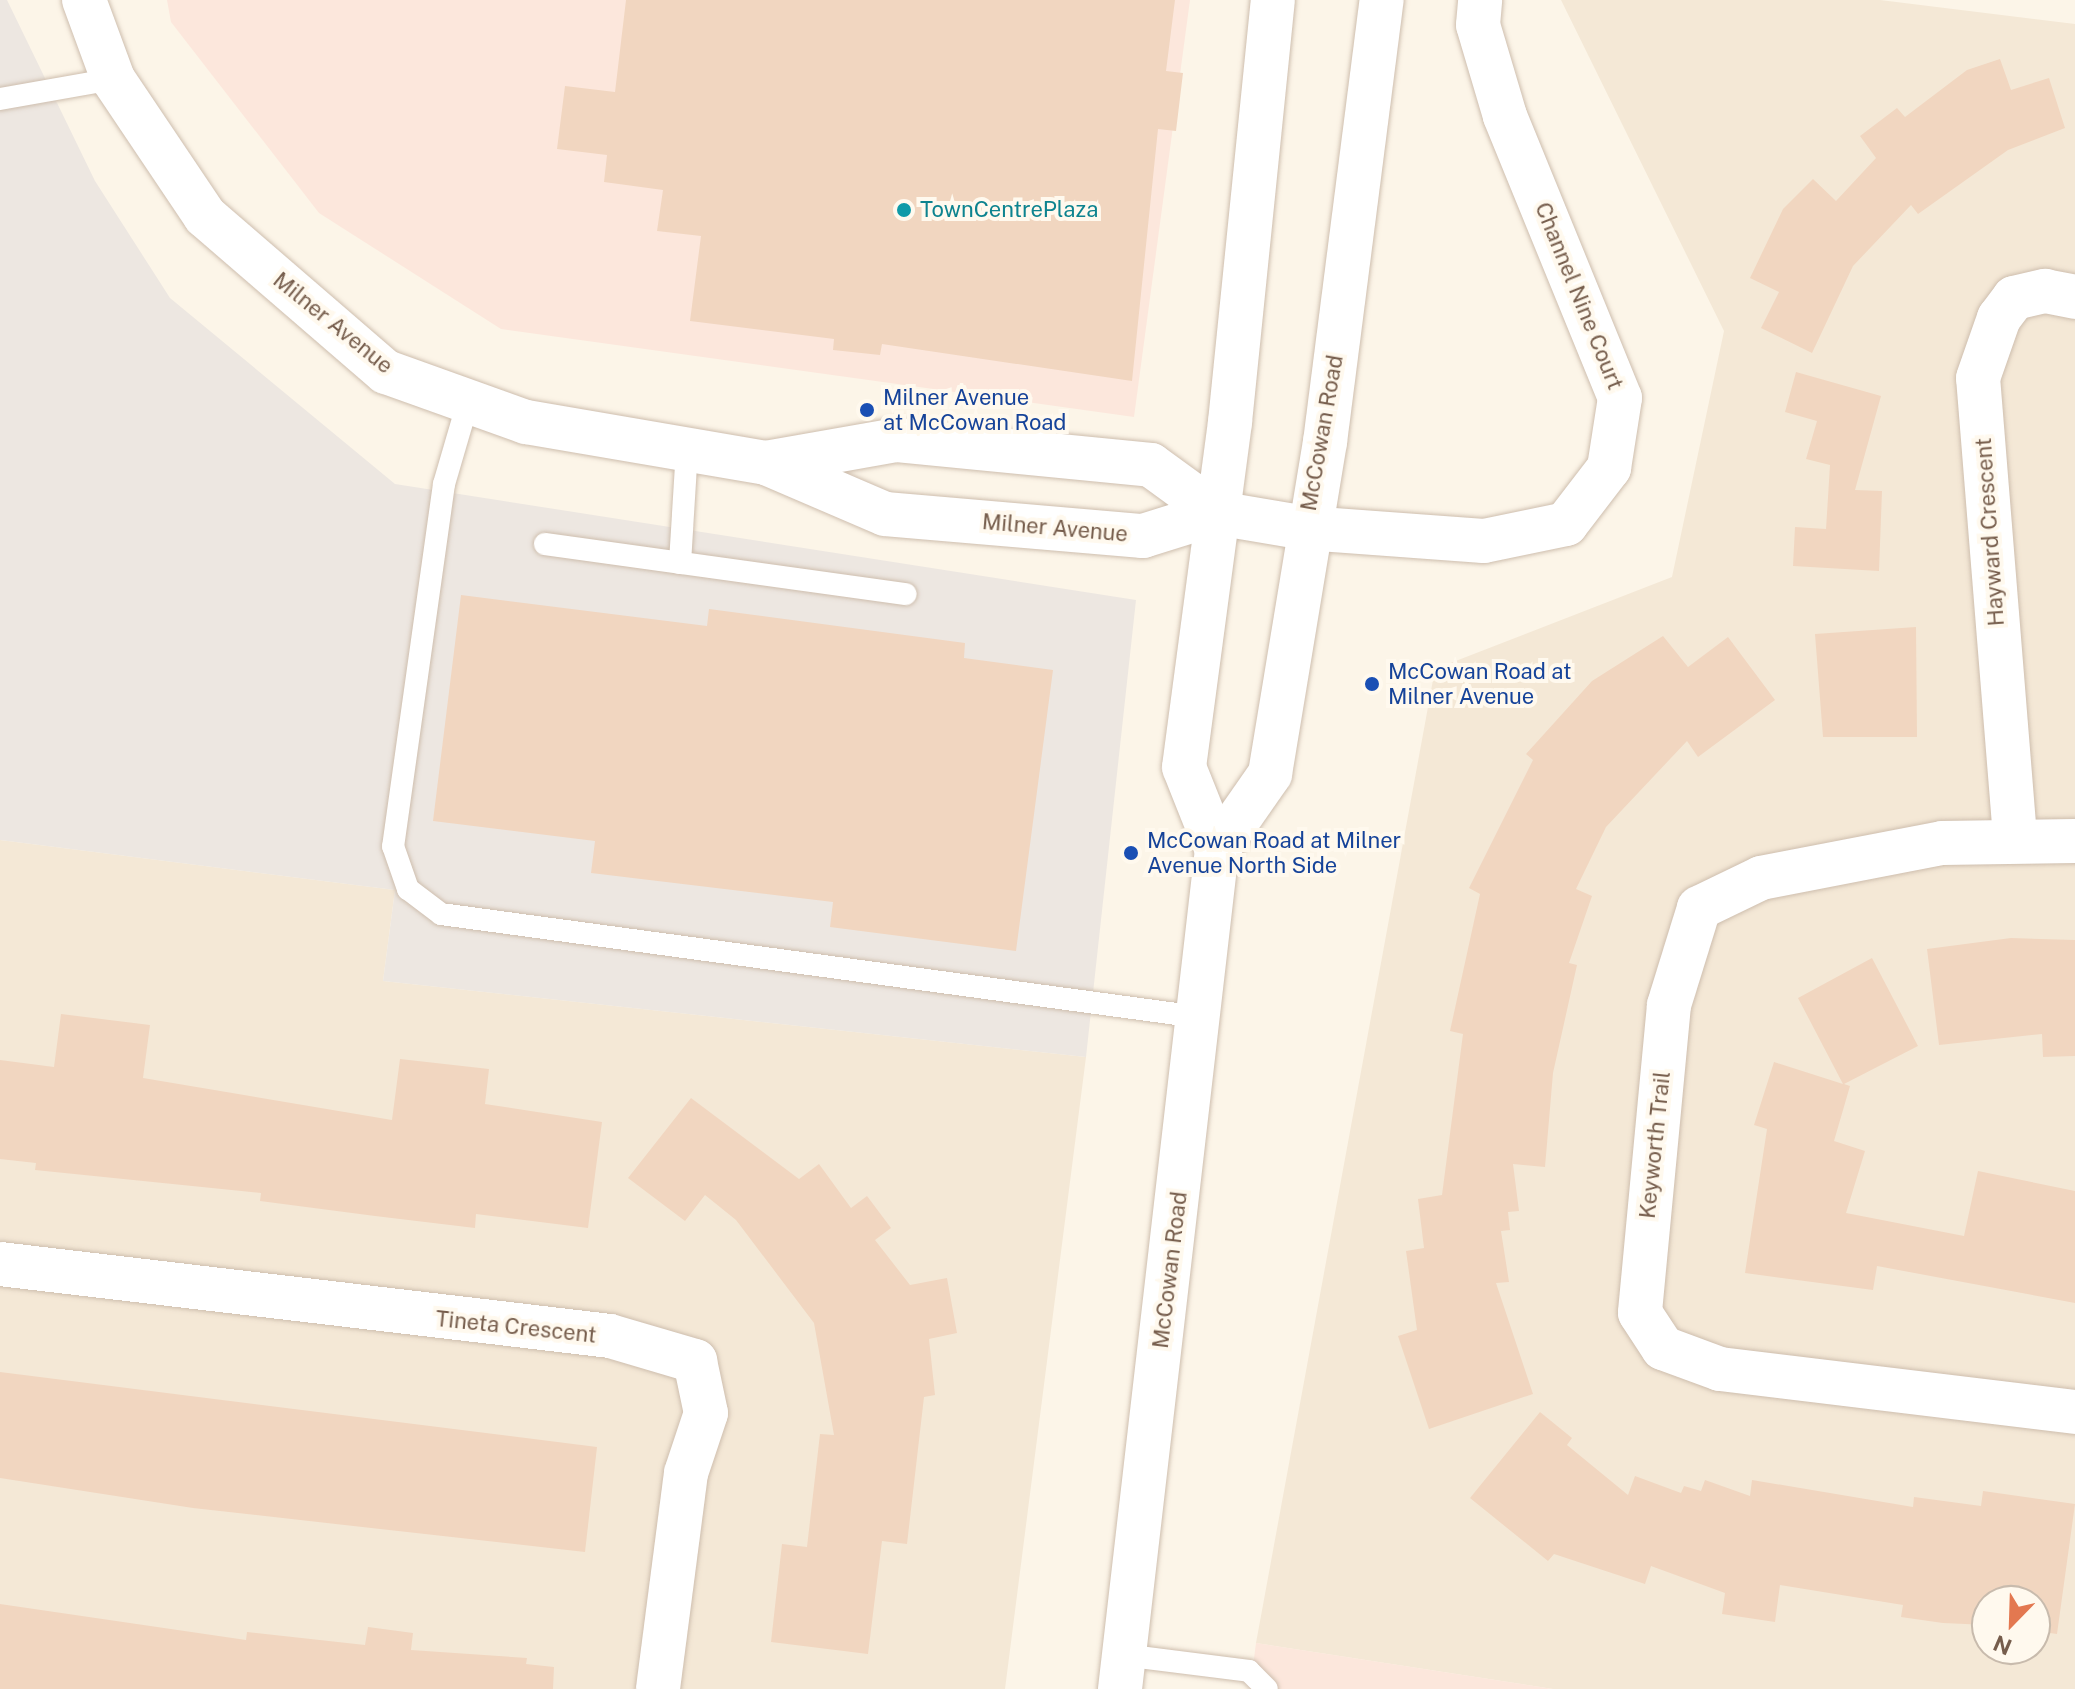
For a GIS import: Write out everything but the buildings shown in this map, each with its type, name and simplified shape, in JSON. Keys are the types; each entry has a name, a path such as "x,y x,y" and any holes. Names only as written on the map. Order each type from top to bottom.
{"main road":[{"name":"Milner Avenue","path":"84,0 113,79 205,216 386,372 526,422 766,463 885,514 1143,536 1217,513"},
{"name":"McCowan Road","path":"1121,1672 1217,850 1184,767 1217,513 1273,0"},
{"name":"McCowan Road","path":"1217,850 1270,774 1306,528 1325,442 1382,0"},
{"name":"Channel Nine Court","path":"1217,513 1306,528 1484,541 1566,524 1609,468 1620,398 1505,116 1478,25 1480,0"},
{"name":"Hayward Crescent","path":"2015,837 1978,378 1999,318 2014,298 2045,291 2075,297"},
{"name":"Milner Avenue","path":"766,463 897,440 1151,465 1217,513"},
{"name":"Keyworth Trail","path":"2075,841 2015,837 1761,878 1699,908 1669,1005 1640,1313 1663,1348 1720,1369 2075,1412"},
{"name":"Tineta Crescent","path":"0,1264 610,1336 695,1361 706,1413 686,1473 658,1689"}],"lane":[{"path":"0,99 113,79"},
{"path":"468,402 444,484 393,846 408,889 441,914 1199,1017"},
{"path":"680,563 687,450"},
{"path":"545,544 906,594"},
{"path":"1121,1672 1249,1671 1267,1689"}],"shaded area":[{"path":"0,0 7,0 95,181 170,298 395,484 1136,600 1086,1057 383,981 395,890 0,840"},
{"path":"167,0 1190,0 1134,417 501,329 319,213 171,22"},
{"path":"1561,0 1880,0 2075,24 2075,1689 1553,1689 1256,1643 1435,669 1672,577 1724,331"},
{"path":"0,840 395,890 383,981 1086,1057 1005,1689 0,1689"},
{"path":"1256,1643 1553,1689 1250,1689"}],"place":[{"name":"TownCentrePlaza","path":"904,210"},
{"name":"Milner Avenue at McCowan Road","path":"867,410"},
{"name":"McCowan Road at Milner Avenue","path":"1372,684"},
{"name":"McCowan Road at Milner Avenue North Side","path":"1131,853"}]}
